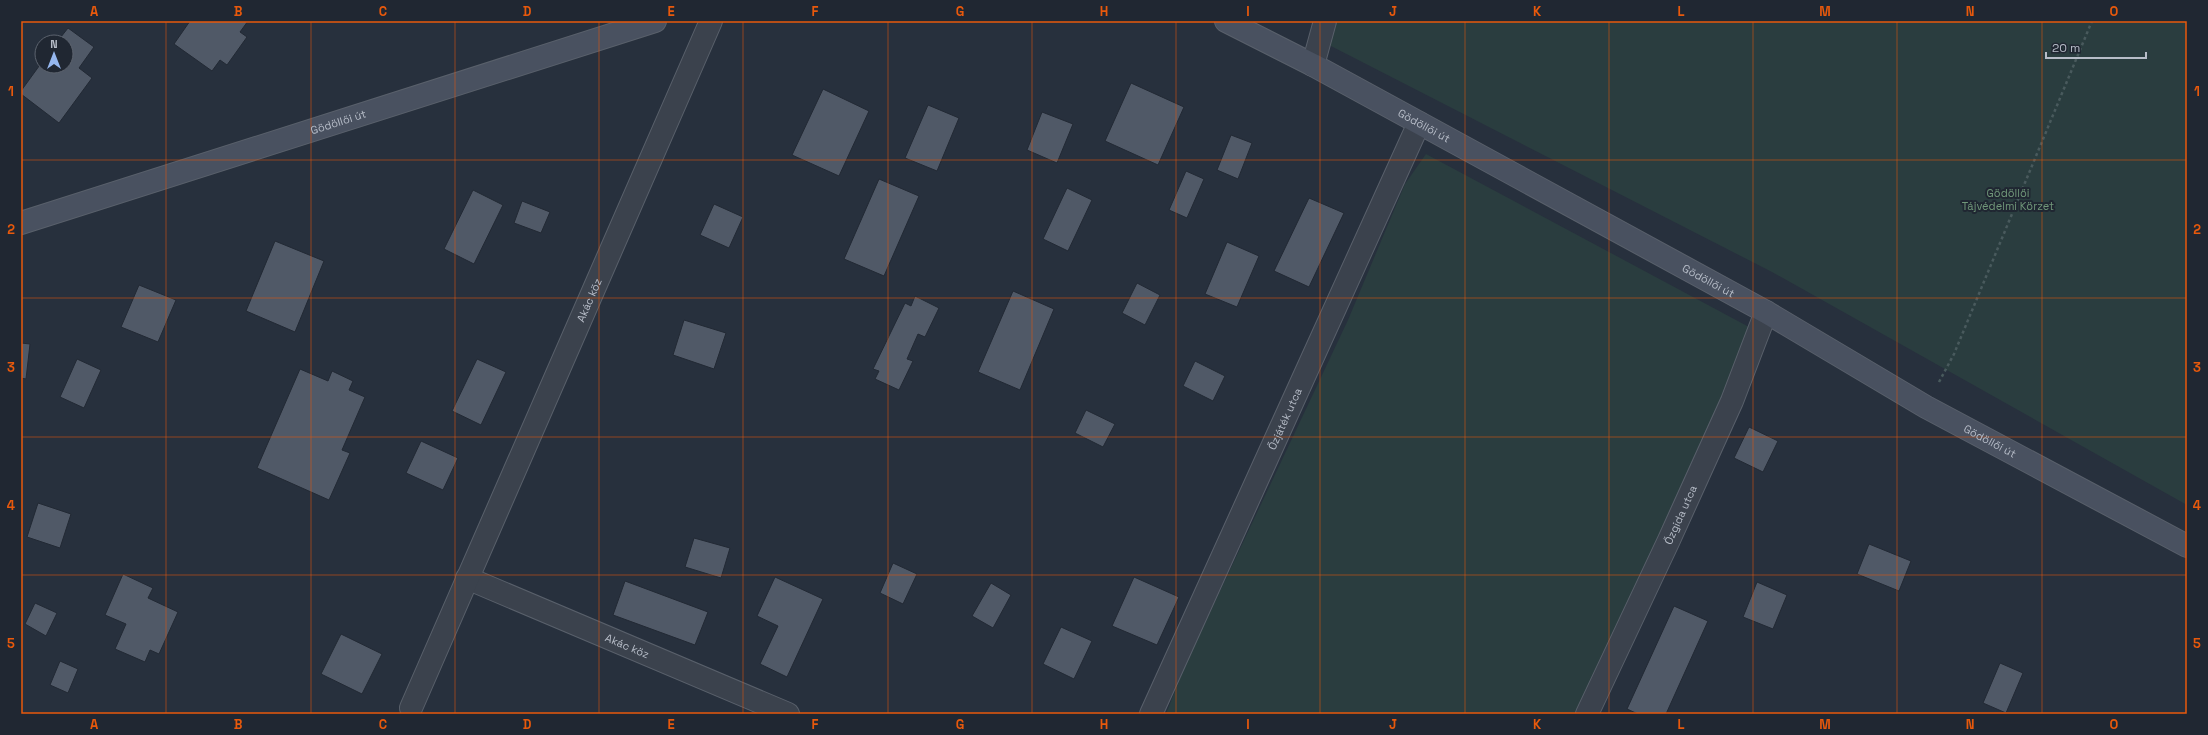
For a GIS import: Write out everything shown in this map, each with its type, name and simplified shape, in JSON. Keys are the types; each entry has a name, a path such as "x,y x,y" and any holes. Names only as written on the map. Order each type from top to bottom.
{"main road":[{"name":"Gödöllői út","path":"21,223 655,21"},
{"name":"Gödöllői út","path":"1226,21 1313,65 1766,312 1926,407 2187,546"}],"street":[{"name":"Akác köz","path":"410,708 711,21"},
{"path":"1313,65 1325,21"},
{"name":"Őzjáték utca","path":"1151,714 1419,123"},
{"name":"Őzgida utca","path":"1587,714 1670,540 1732,401 1766,312"},
{"name":"Akác köz","path":"467,578 788,714"}],"path":[{"path":"1926,407 1954,354 2092,21"}],"green space":[{"name":"Gödöllői Tájvédelmi Körzet","path":"1336,21 2187,21 2187,505 1772,272 1329,45"},
{"path":"1426,154 1749,327 1726,406 1576,714 1166,714 1186,663 1348,320 1405,184"}],"building":[{"path":"190,21 248,21 240,32 247,37 227,65 220,60 212,71 174,44"},
{"path":"68,28 94,47 79,68 92,78 59,123 21,94 21,91 34,73 74,74 74,34 63,34"},
{"path":"1131,83 1184,107 1158,165 1105,141"},
{"path":"823,89 869,111 839,176 792,155"},
{"path":"928,105 959,118 937,171 905,158"},
{"path":"1042,112 1073,124 1057,163 1027,150"},
{"path":"1231,135 1252,143 1238,179 1217,170"},
{"path":"1186,171 1204,179 1187,218 1169,210"},
{"path":"879,179 919,196 884,276 844,259"},
{"path":"1067,188 1092,200 1068,251 1043,239"},
{"path":"473,190 503,205 474,264 444,249"},
{"path":"1309,198 1344,213 1309,287 1274,271"},
{"path":"522,201 550,212 541,233 514,223"},
{"path":"714,204 743,217 729,248 700,235"},
{"path":"275,241 324,261 295,332 246,311"},
{"path":"1227,242 1259,256 1237,307 1205,294"},
{"path":"1137,283 1160,295 1145,325 1122,313"},
{"path":"139,285 176,300 158,342 121,327"},
{"path":"1013,291 1054,309 1020,390 978,372"},
{"path":"915,296 939,308 925,337 918,334 907,359 913,361 899,390 875,379 879,371 873,369 905,303 911,306"},
{"path":"684,320 726,333 714,369 673,355"},
{"path":"21,343 30,344 26,379 21,378"},
{"path":"77,359 101,370 84,408 60,397"},
{"path":"477,359 506,372 481,425 452,411"},
{"path":"1195,361 1225,376 1213,401 1183,386"},
{"path":"300,369 328,381 332,371 353,381 349,390 365,397 342,450 350,453 329,500 257,468"},
{"path":"1086,410 1115,424 1103,447 1075,433"},
{"path":"1749,427 1778,441 1763,472 1734,458"},
{"path":"421,441 458,458 443,490 406,473"},
{"path":"38,503 71,514 60,548 27,537"},
{"path":"694,538 730,548 721,578 685,567"},
{"path":"1869,544 1911,561 1899,591 1857,574"},
{"path":"893,563 917,574 903,604 880,593"},
{"path":"123,574 153,588 148,598 178,612 159,654 150,650 145,662 115,649 126,624 105,615"},
{"path":"775,577 823,599 787,677 760,664 778,626 757,616"},
{"path":"1134,577 1179,597 1157,645 1112,626"},
{"path":"625,581 708,612 695,645 613,615"},
{"path":"1757,582 1787,595 1773,629 1743,617"},
{"path":"991,583 1011,595 993,628 972,616"},
{"path":"35,603 57,613 46,636 25,624"},
{"path":"1674,606 1708,621 1666,714 1638,714 1627,709"},
{"path":"1061,627 1092,641 1074,679 1043,664"},
{"path":"341,634 382,654 362,694 321,674"},
{"path":"60,661 78,669 68,693 50,685"},
{"path":"2000,663 2023,673 2006,713 1983,703"}]}
